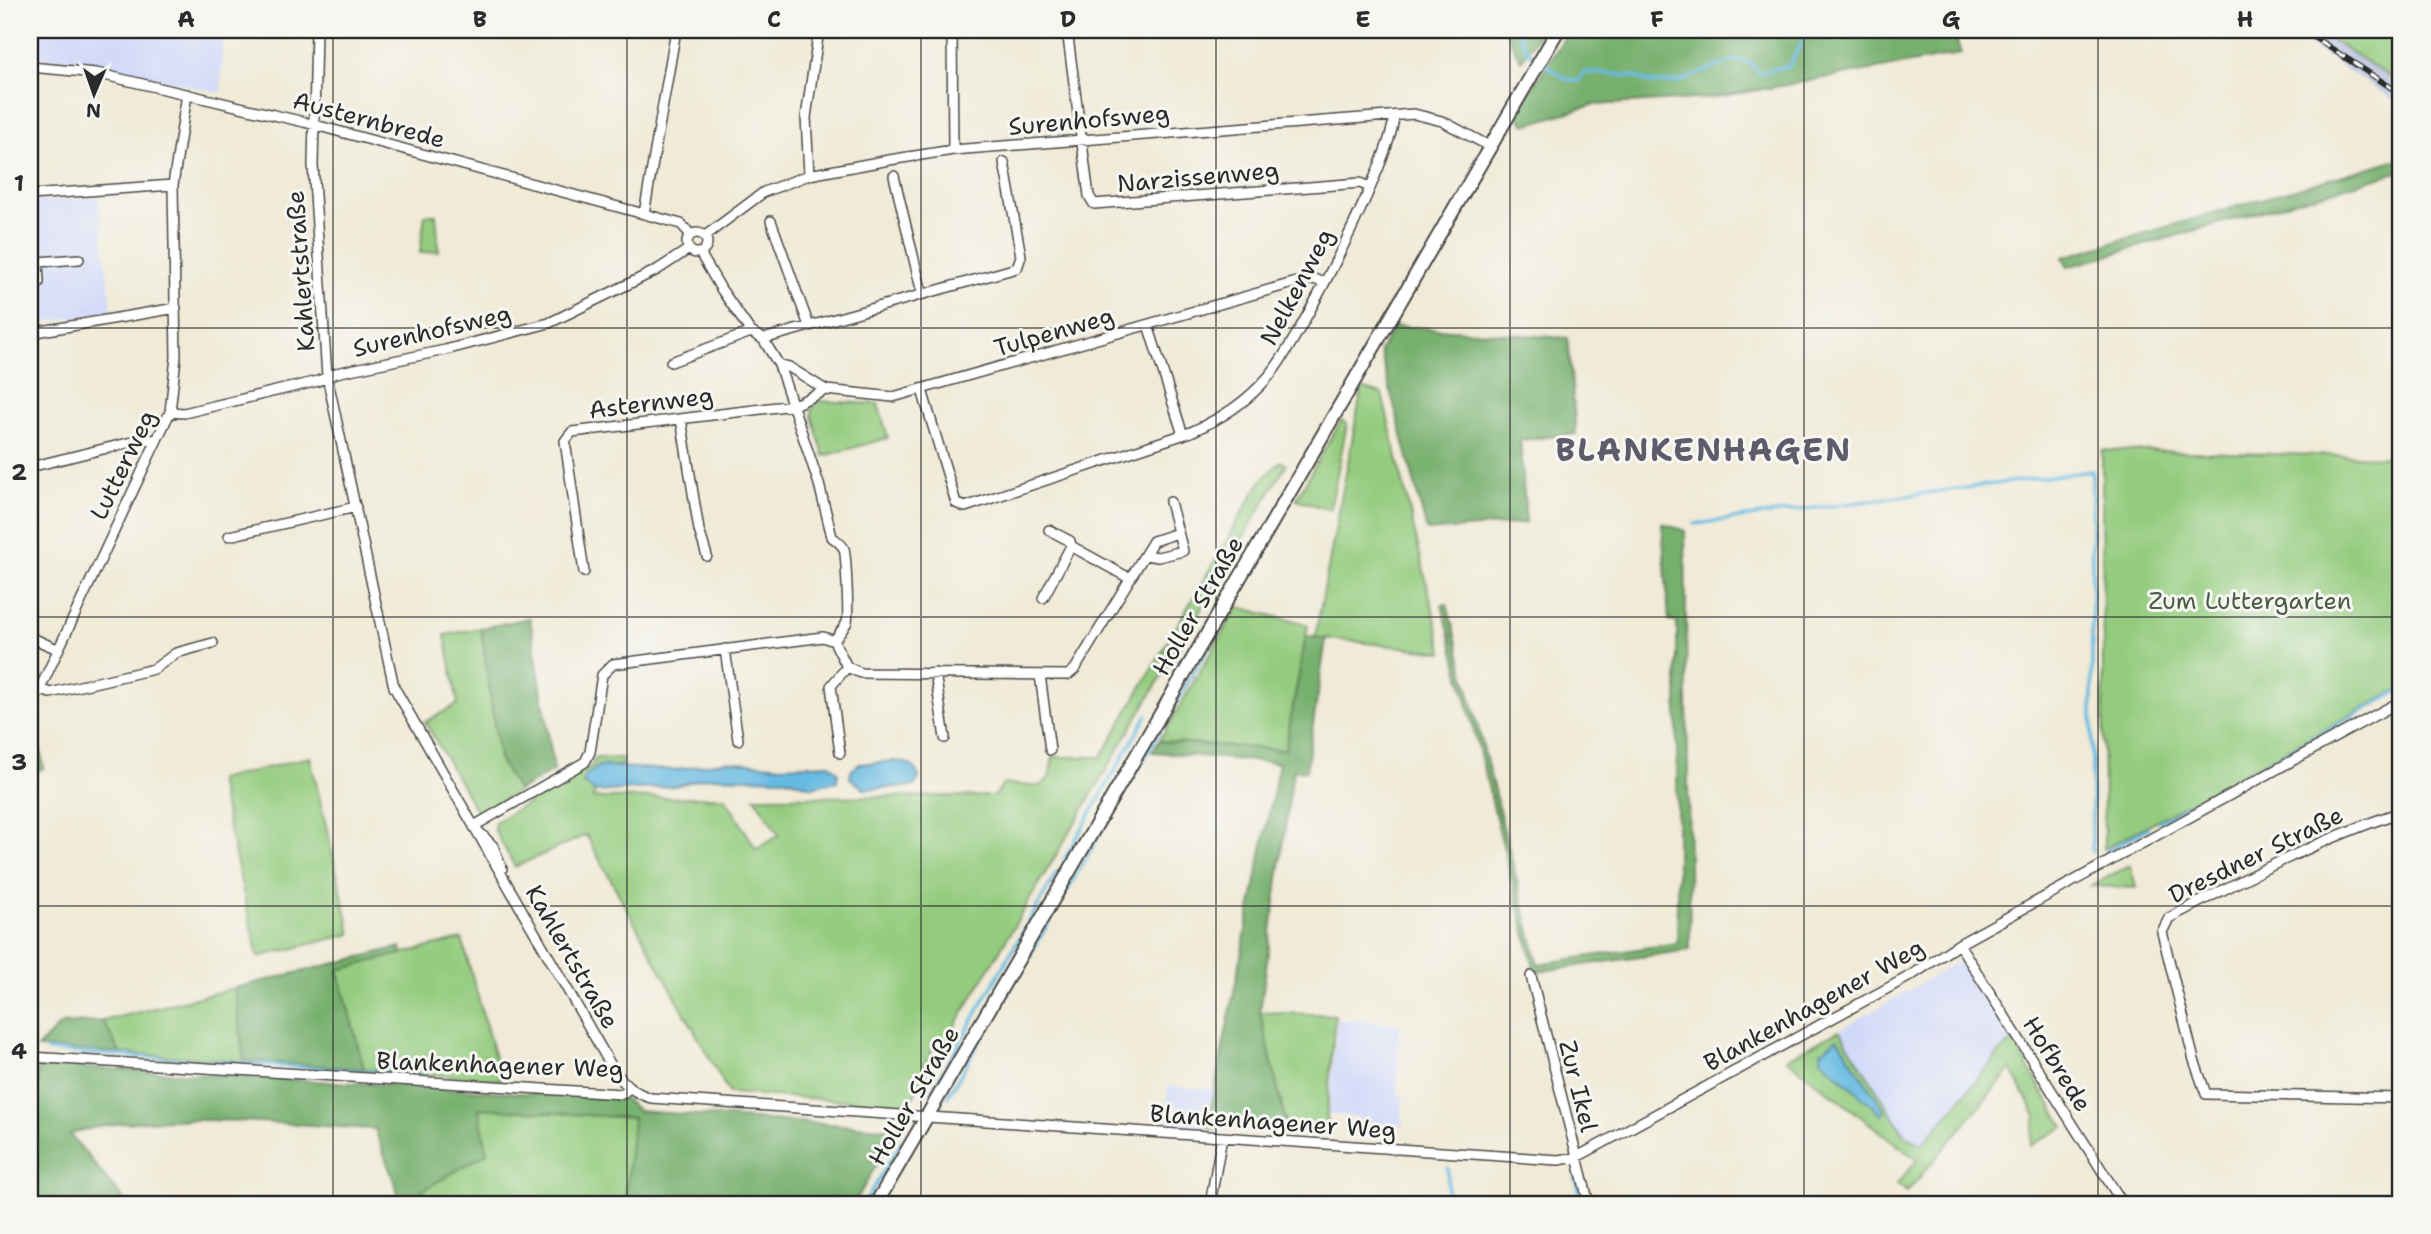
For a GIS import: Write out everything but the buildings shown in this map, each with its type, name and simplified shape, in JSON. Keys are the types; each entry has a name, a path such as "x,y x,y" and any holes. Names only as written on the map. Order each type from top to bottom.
{"street":[{"name":"Kahlertstraße","path":"316,30 313,124 327,376 394,687 475,827 493,846 505,879 613,1069 629,1088"},
{"path":"644,214 676,30"},
{"path":"810,176 806,117 819,30"},
{"path":"952,30 953,150"},
{"path":"1067,30 1082,140"},
{"name":"Holler Straße","path":"876,1204 1558,30"},
{"name":"Austernbrede","path":"30,67 96,73 313,124 681,224 691,235"},
{"name":"Lutterweg","path":"30,710 170,412 176,357 173,185 187,94"},
{"name":"Surenhofsweg","path":"705,236 764,192 810,176 953,150 1394,116 1431,117 1489,146"},
{"name":"Nelkenweg","path":"922,390 956,503 965,508 1183,435 1221,418 1243,403 1269,376 1311,310 1369,187 1394,127 1394,116"},
{"name":"Narzissenweg","path":"1082,140 1089,196 1094,204 1360,183 1369,187"},
{"path":"763,339 1017,268 1021,264 1004,162"},
{"path":"894,176 922,293"},
{"path":"30,195 173,185"},
{"path":"771,221 808,326"},
{"path":"700,253 707,246 705,236 698,233 691,235 687,242 689,249 700,253 720,289 751,331 763,339 779,365 794,405 832,537 843,546 848,613 847,622 834,641"},
{"name":"Surenhofsweg","path":"170,412 184,413 548,323 657,270 689,249"},
{"path":"30,292 35,283 38,262 79,259"},
{"name":"Tulpenweg","path":"826,390 881,397 922,390 1293,283 1314,279 1324,282"},
{"path":"30,333 176,309"},
{"path":"1147,324 1183,435"},
{"path":"671,362 751,331"},
{"path":"779,365 789,367 826,390"},
{"path":"794,405 826,390"},
{"name":"Asternweg","path":"584,572 565,441 572,432 794,405"},
{"path":"681,419 699,530 707,556"},
{"path":"30,467 144,439 155,440"},
{"path":"1144,555 1158,557 1183,551 1170,502"},
{"path":"229,537 356,507"},
{"path":"1049,530 1070,541 1071,546 1129,578"},
{"path":"475,827 585,762 590,752 606,669 613,664 823,637 834,641 847,667 861,673 1068,675 1075,669 1153,541 1178,533"},
{"path":"1043,598 1071,546"},
{"path":"30,637 57,649"},
{"path":"40,689 50,693 154,669 176,653 213,643"},
{"path":"725,649 738,740"},
{"path":"840,753 831,686 847,667"},
{"path":"935,673 944,738"},
{"path":"1040,674 1050,750"},
{"name":"Blankenhagener Weg","path":"30,1057 622,1094 629,1088 651,1098 1558,1160 1577,1157 1912,975 1959,944 2401,701"},
{"name":"Dresdner Straße","path":"2401,812 2346,831 2260,871 2169,918 2162,932 2190,1046 2206,1094 2401,1098"},
{"name":"Hofbrede","path":"1959,944 2123,1204"},
{"name":"Zur Ikel","path":"1531,976 1588,1204"},
{"path":"1210,1204 1222,1137"}],"shaded area":[{"path":"30,30 223,30 221,93 96,64 30,57"},
{"path":"2286,30 2316,30 2401,84 2401,105"},
{"path":"98,197 112,311 30,325 30,202"},
{"path":"1960,961 1966,964 2013,1041 2001,1051 1922,1145 1905,1135 1839,1030"},
{"path":"1337,1019 1400,1024 1397,1094 1403,1095 1402,1126 1358,1123 1358,1117 1329,1114"},
{"path":"1168,1086 1214,1090 1207,1129 1163,1127"}],"green space":[{"path":"1505,30 1542,30 1521,61"},
{"path":"1569,30 1953,30 1961,54 1712,98 1593,105 1525,125 1516,114"},
{"path":"2316,30 2401,30 2401,84"},
{"path":"2401,158 2401,171 2068,267 2063,257"},
{"path":"425,215 436,215 439,251 420,253"},
{"path":"1394,326 1568,338 1576,434 1520,440 1526,523 1427,531 1380,351"},
{"path":"1362,388 1382,394 1443,652 1315,637"},
{"path":"820,401 878,404 888,438 824,456 812,416 812,409"},
{"path":"1341,420 1347,424 1330,510 1296,499"},
{"name":"Zum Luttergarten","path":"2102,450 2401,457 2401,688 2104,849"},
{"path":"1281,461 1286,465 941,1050 934,1047 925,1064 930,1068 912,1099 900,1104 729,1093 586,835 515,867 494,829 495,822 591,766 596,758 622,758 622,765 599,766 583,783 595,792 593,798 725,797 756,849 779,835 755,797 994,796 1003,784 1040,786 1049,778 1053,757 1101,757 1261,481"},
{"path":"1662,523 1685,531 1690,950 1535,972 1442,604 1447,604 1538,964 1677,943 1677,622 1669,621"},
{"path":"1238,607 1308,625 1285,750 1159,741"},
{"path":"530,618 554,770 518,791 499,759 481,628"},
{"path":"481,628 499,759 518,791 478,814 425,722 458,704 445,635"},
{"path":"1306,636 1326,639 1306,771 1293,770 1260,1012 1286,1124 1220,1120 1218,1130 1207,1129 1279,763 1152,752 1159,741 1285,750"},
{"path":"33,718 44,768 30,775 30,726"},
{"path":"310,757 351,934 258,957 218,780"},
{"path":"2130,865 2136,888 2091,886"},
{"path":"462,939 501,1080 364,1069 338,969"},
{"path":"401,947 402,954 338,970 364,1069 244,1061 235,988"},
{"path":"235,988 244,1061 120,1053 103,1021"},
{"path":"1260,1012 1335,1015 1326,1126 1286,1124"},
{"path":"103,1021 120,1053 37,1048 61,1024"},
{"path":"1839,1030 1905,1135 1922,1145 2001,1051 2013,1041 2064,1127 2030,1146 2036,1116 2011,1069 1907,1192 1897,1184 1917,1160 1786,1059"},
{"path":"30,1064 40,1065 30,1132"},
{"path":"40,1065 624,1099 639,1111 897,1129 854,1204 625,1204 633,1118 479,1108 487,1153 420,1192 415,1204 402,1204 375,1129 220,1120 139,1122 103,1126 70,1134 127,1204 41,1204 30,1194 30,1132"},
{"path":"478,1108 634,1118 625,1204 415,1204 420,1192 487,1153"}],"water":[{"path":"726,761 782,766 830,764 838,772 837,781 813,787 787,779 708,777 675,786 595,792 583,783 586,775 599,766 674,770"},
{"path":"895,761 908,764 916,770 919,778 914,786 864,789 850,778 851,771 859,764"},
{"path":"1837,1038 1885,1111 1882,1115 1821,1059 1821,1052"}],"waterway":[{"path":"1517,30 1527,51 1538,58"},
{"path":"1544,63 1566,79 1579,81 1584,72 1633,76 1654,84 1681,81 1733,60 1748,62 1760,73 1790,65 1804,37 1802,30"},
{"path":"1695,524 2092,471 2092,852"},
{"path":"948,1096 1210,644"},
{"path":"2159,822 2401,690"},
{"path":"1064,860 1147,715"},
{"path":"2106,852 2148,828"},
{"path":"931,1093 1057,872"},
{"path":"47,1051 425,1075"},
{"path":"864,1204 903,1139"},
{"path":"1447,1204 1448,1168"},
{"path":"1576,1178 1583,1204"}],"railway":[{"path":"2303,30 2401,94"}],"district":[{"name":"BLANKENHAGEN","path":"1704,450"}]}
